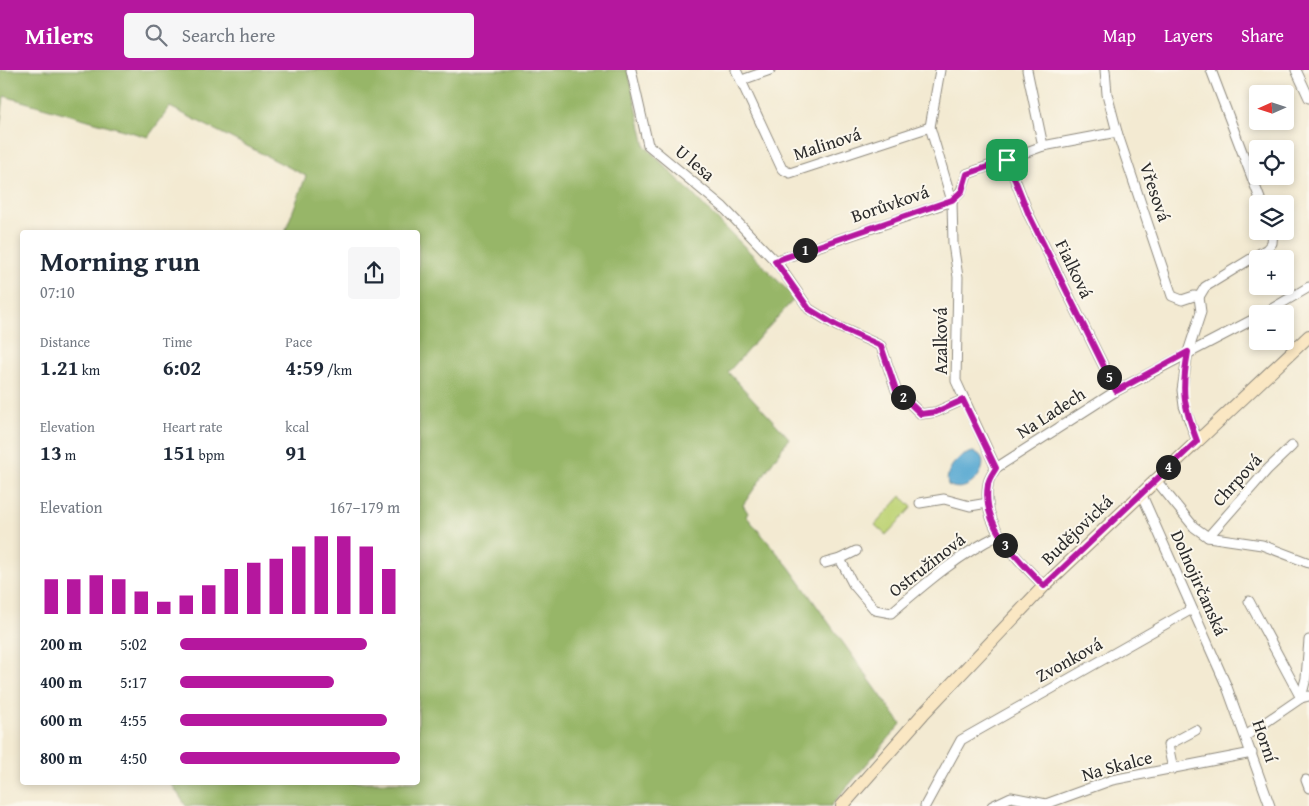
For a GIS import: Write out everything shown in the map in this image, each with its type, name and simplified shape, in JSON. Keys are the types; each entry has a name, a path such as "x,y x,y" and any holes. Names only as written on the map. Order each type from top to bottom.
{"main road":[{"name":"Budějovická","path":"842,806 923,714 1044,586 1309,336"}],"street":[{"name":"U lesa","path":"632,70 648,145 723,207 775,261 809,309 837,326 881,346 896,390 921,414 936,412 963,400"},
{"name":"Malinová","path":"736,70 782,169 790,173 930,126"},
{"path":"742,80 770,70"},
{"name":"Azalková","path":"940,70 930,126 952,200 952,244 958,277 956,381 963,400 996,468"},
{"path":"1027,70 1043,146"},
{"name":"Vřesová","path":"1105,70 1107,94 1117,132 1172,296 1182,300 1194,296 1199,297"},
{"path":"1211,70 1259,195"},
{"path":"1296,70 1309,98"},
{"name":"Borůvková","path":"775,261 952,200 962,191 967,174 1043,146 1117,132"},
{"name":"Fialková","path":"1007,160 1029,215 1116,391"},
{"path":"1197,441 1184,406 1182,390 1188,352 1201,312 1199,297 1205,287 1267,249 1272,240"},
{"path":"1278,305 1309,287"},
{"name":"Na Ladech","path":"996,468 1116,391 1249,322"},
{"name":"Chrpová","path":"1208,536 1266,470 1292,446"},
{"path":"996,468 988,483 988,503 999,535 1006,547 1044,586"},
{"path":"1155,480 1194,527 1208,536 1262,545 1309,563"},
{"name":"Dolnojirčanská","path":"1141,493 1227,686"},
{"path":"920,503 944,499 970,506 988,503"},
{"name":"Ostružinová","path":"840,559 853,584 875,610 892,613 934,576 962,555 999,535"},
{"path":"825,563 840,559 856,551"},
{"path":"1249,601 1305,697"},
{"name":"Zvonková","path":"925,806 961,740 1192,609"},
{"path":"1305,697 1309,640"},
{"name":"Horní","path":"1227,686 1247,735 1270,806"},
{"path":"1247,735 1305,697"},
{"path":"1173,769 1168,745 1196,730"},
{"name":"Na Skalce","path":"992,806 1011,797 1046,804 1112,780 1252,753"}],"green space":[{"path":"0,70 628,70 645,146 795,298 728,372 789,438 743,505 748,513 746,516 789,567 901,724 831,806 186,806 172,785 420,785 420,230 286,230 306,176 170,107 148,137 4,96 0,126"},
{"path":"901,496 912,507 886,535 875,525"}],"water":[{"path":"973,452 980,455 983,461 979,475 966,486 957,488 948,485 948,474 953,464 962,456"}],"route":[{"path":"1007,160 1029,215 1116,391 1188,352 1182,390 1184,406 1197,441 1161,473 1044,586 1006,547 999,535 988,503 988,483 996,468 963,400 936,412 921,414 896,390 881,346 837,326 809,309 800,299 775,261 952,200 962,191 967,174 1007,160"}]}
